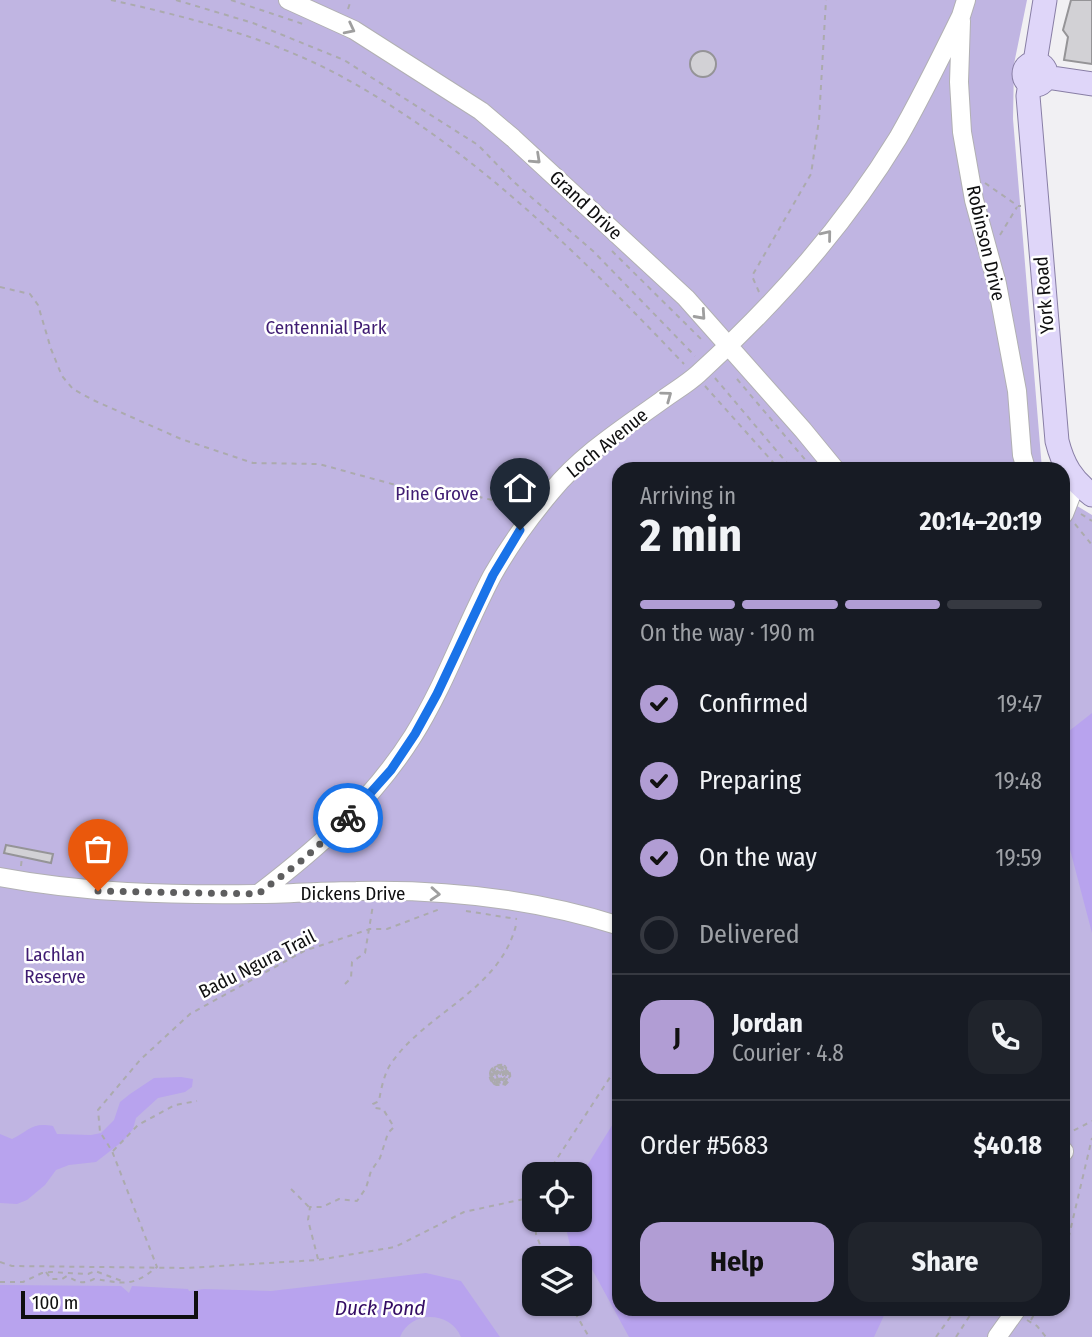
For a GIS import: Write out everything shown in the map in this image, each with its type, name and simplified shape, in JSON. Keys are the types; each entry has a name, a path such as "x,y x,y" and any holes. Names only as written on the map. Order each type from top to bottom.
{"main road":[{"name":"York Road","path":"1045,0 1037,74 1028,96 1055,426 1060,454 1065,462"},
{"path":"1037,74 1092,84"},
{"name":"York Road","path":"1070,469 1084,489"}],"street":[{"name":"Grand Drive","path":"288,0 354,30 481,111 686,298 711,361 827,462"},
{"name":"Loch Avenue","path":"258,894 305,858 338,828 391,770 437,694 493,575 520,530 570,470 591,451 711,361 790,282 847,211 897,139 964,8"},
{"name":"Robinson Drive","path":"964,8 959,82 962,132 974,200 997,284 1017,391 1024,462"},
{"path":"1070,505 1084,489"},
{"name":"Dickens Drive","path":"0,877 98,891 435,893 568,910 612,924"},
{"path":"997,1337 1019,1316"}],"path":[{"path":"111,0 168,13 256,39 334,73 380,99 447,143 558,237 614,291 711,361"},
{"path":"176,0 253,23 344,60 478,145 711,361 775,462"},
{"path":"231,0 286,16 308,27"},
{"path":"765,307 752,276 811,174 819,120 826,0"},
{"path":"969,170 1018,206 988,254"},
{"path":"606,244 711,361 787,462"},
{"path":"0,287 30,294 38,305 62,376 74,389 181,439 253,463 319,464 414,490 464,493 536,511"},
{"path":"735,377 807,462"},
{"path":"1070,511 1075,510 1092,521"},
{"path":"1070,519 1092,545"},
{"path":"345,984 351,978 352,962 362,957 366,947 375,891"},
{"name":"Badu Ngura Trail","path":"157,1267 112,1151 100,1132 98,1110 140,1060 190,1014 304,951 370,929 387,929 444,907"},
{"path":"291,1189 310,1207 322,1207 339,1199 357,1201 380,1158 388,1133 394,1127 383,1109 375,1108 373,1104 379,1101 389,1067 404,1047 468,994 505,956 517,919 457,909"},
{"path":"500,1075 502,1070 499,1069 494,1072 499,1068 503,1069 504,1066 498,1065 492,1068 489,1073 490,1079 493,1083 495,1084 491,1080 490,1073 494,1067 497,1066 503,1066 497,1066 492,1070 497,1067 503,1067 495,1069 492,1073 493,1078 496,1083 492,1079 491,1072 491,1076 493,1082 496,1083 502,1084 509,1080 505,1084 497,1086 505,1085 508,1083 510,1078 510,1071 506,1066 510,1073 509,1079 509,1073 505,1068 508,1073 508,1076 506,1081 504,1083 499,1083 497,1082 501,1083 504,1082 507,1079 504,1081 499,1082 494,1078 494,1073 494,1078 497,1080 495,1078 494,1074 497,1071 501,1070 496,1073 501,1071 497,1074 498,1079 496,1077 495,1074 495,1076 497,1078 499,1080 505,1078 502,1080 498,1081 503,1080 506,1075 504,1071 505,1077 503,1072 503,1078 498,1079 503,1076 502,1073 503,1069 506,1072 507,1078 508,1074 504,1068 505,1065"},
{"path":"555,1162 612,1074"},
{"path":"112,1151 138,1125 175,1105 197,1101"},
{"path":"1070,1133 1092,1121"},
{"path":"1070,1231 1092,1138"},
{"path":"0,1262 12,1266 157,1267 318,1260 395,1247 464,1212 522,1199"},
{"path":"310,1207 308,1220 318,1260"},
{"path":"66,1275 79,1283 92,1280 129,1282 142,1279 157,1267"},
{"path":"0,1282 23,1282 46,1272 66,1275 91,1274 95,1271 122,1282"},
{"path":"46,1272 51,1279 62,1279 66,1275"},
{"path":"91,1274 92,1280"},
{"path":"577,1316 589,1337"},
{"path":"936,1337 951,1316"},
{"path":"956,1337 970,1316"},
{"path":"1022,1316 1037,1326 1046,1337"}],"green space":[{"name":"Centennial Park","path":"0,0 1027,0 1014,64 1013,119 1041,462 612,462 612,1316 1070,1316 1070,502 1092,515 1092,1337 0,1337"}],"water":[{"path":"1092,713 1092,933 1070,849 1070,730"},
{"path":"154,1078 193,1079 192,1087 185,1092 158,1098 136,1118 133,1129 123,1141 96,1162 69,1165 56,1170 45,1185 27,1200 17,1204 0,1203 0,1134 12,1139 35,1126 46,1125 53,1126 57,1134 101,1133 114,1120 120,1102 130,1094"},
{"path":"612,1125 612,1306 592,1269 592,1246 570,1245 567,1232 592,1232 592,1162 589,1162"},
{"name":"Duck Pond","path":"426,1273 461,1281 500,1337 461,1337 456,1328 448,1322 431,1317 413,1322 405,1328 400,1337 0,1337 0,1285 121,1286 129,1293 132,1286 189,1291 271,1291"},
{"path":"618,1316 884,1316 874,1337 629,1337"}],"building":[{"path":"1071,0 1092,0 1092,64 1064,60 1068,37 1063,30"},
{"path":"703,51 712,55 716,64 712,73 703,77 694,73 690,64 694,55"},
{"path":"6,845 53,854 51,863 4,853"}],"way so far":[{"path":"98,891 258,894 305,858 348,818"}],"route":[{"path":"348,818 391,770 415,734 437,694 493,575 520,530"}],"park label":[{"name":"Pine Grove","path":"437,493"},
{"name":"Lachlan Reserve","path":"55,965"}]}
